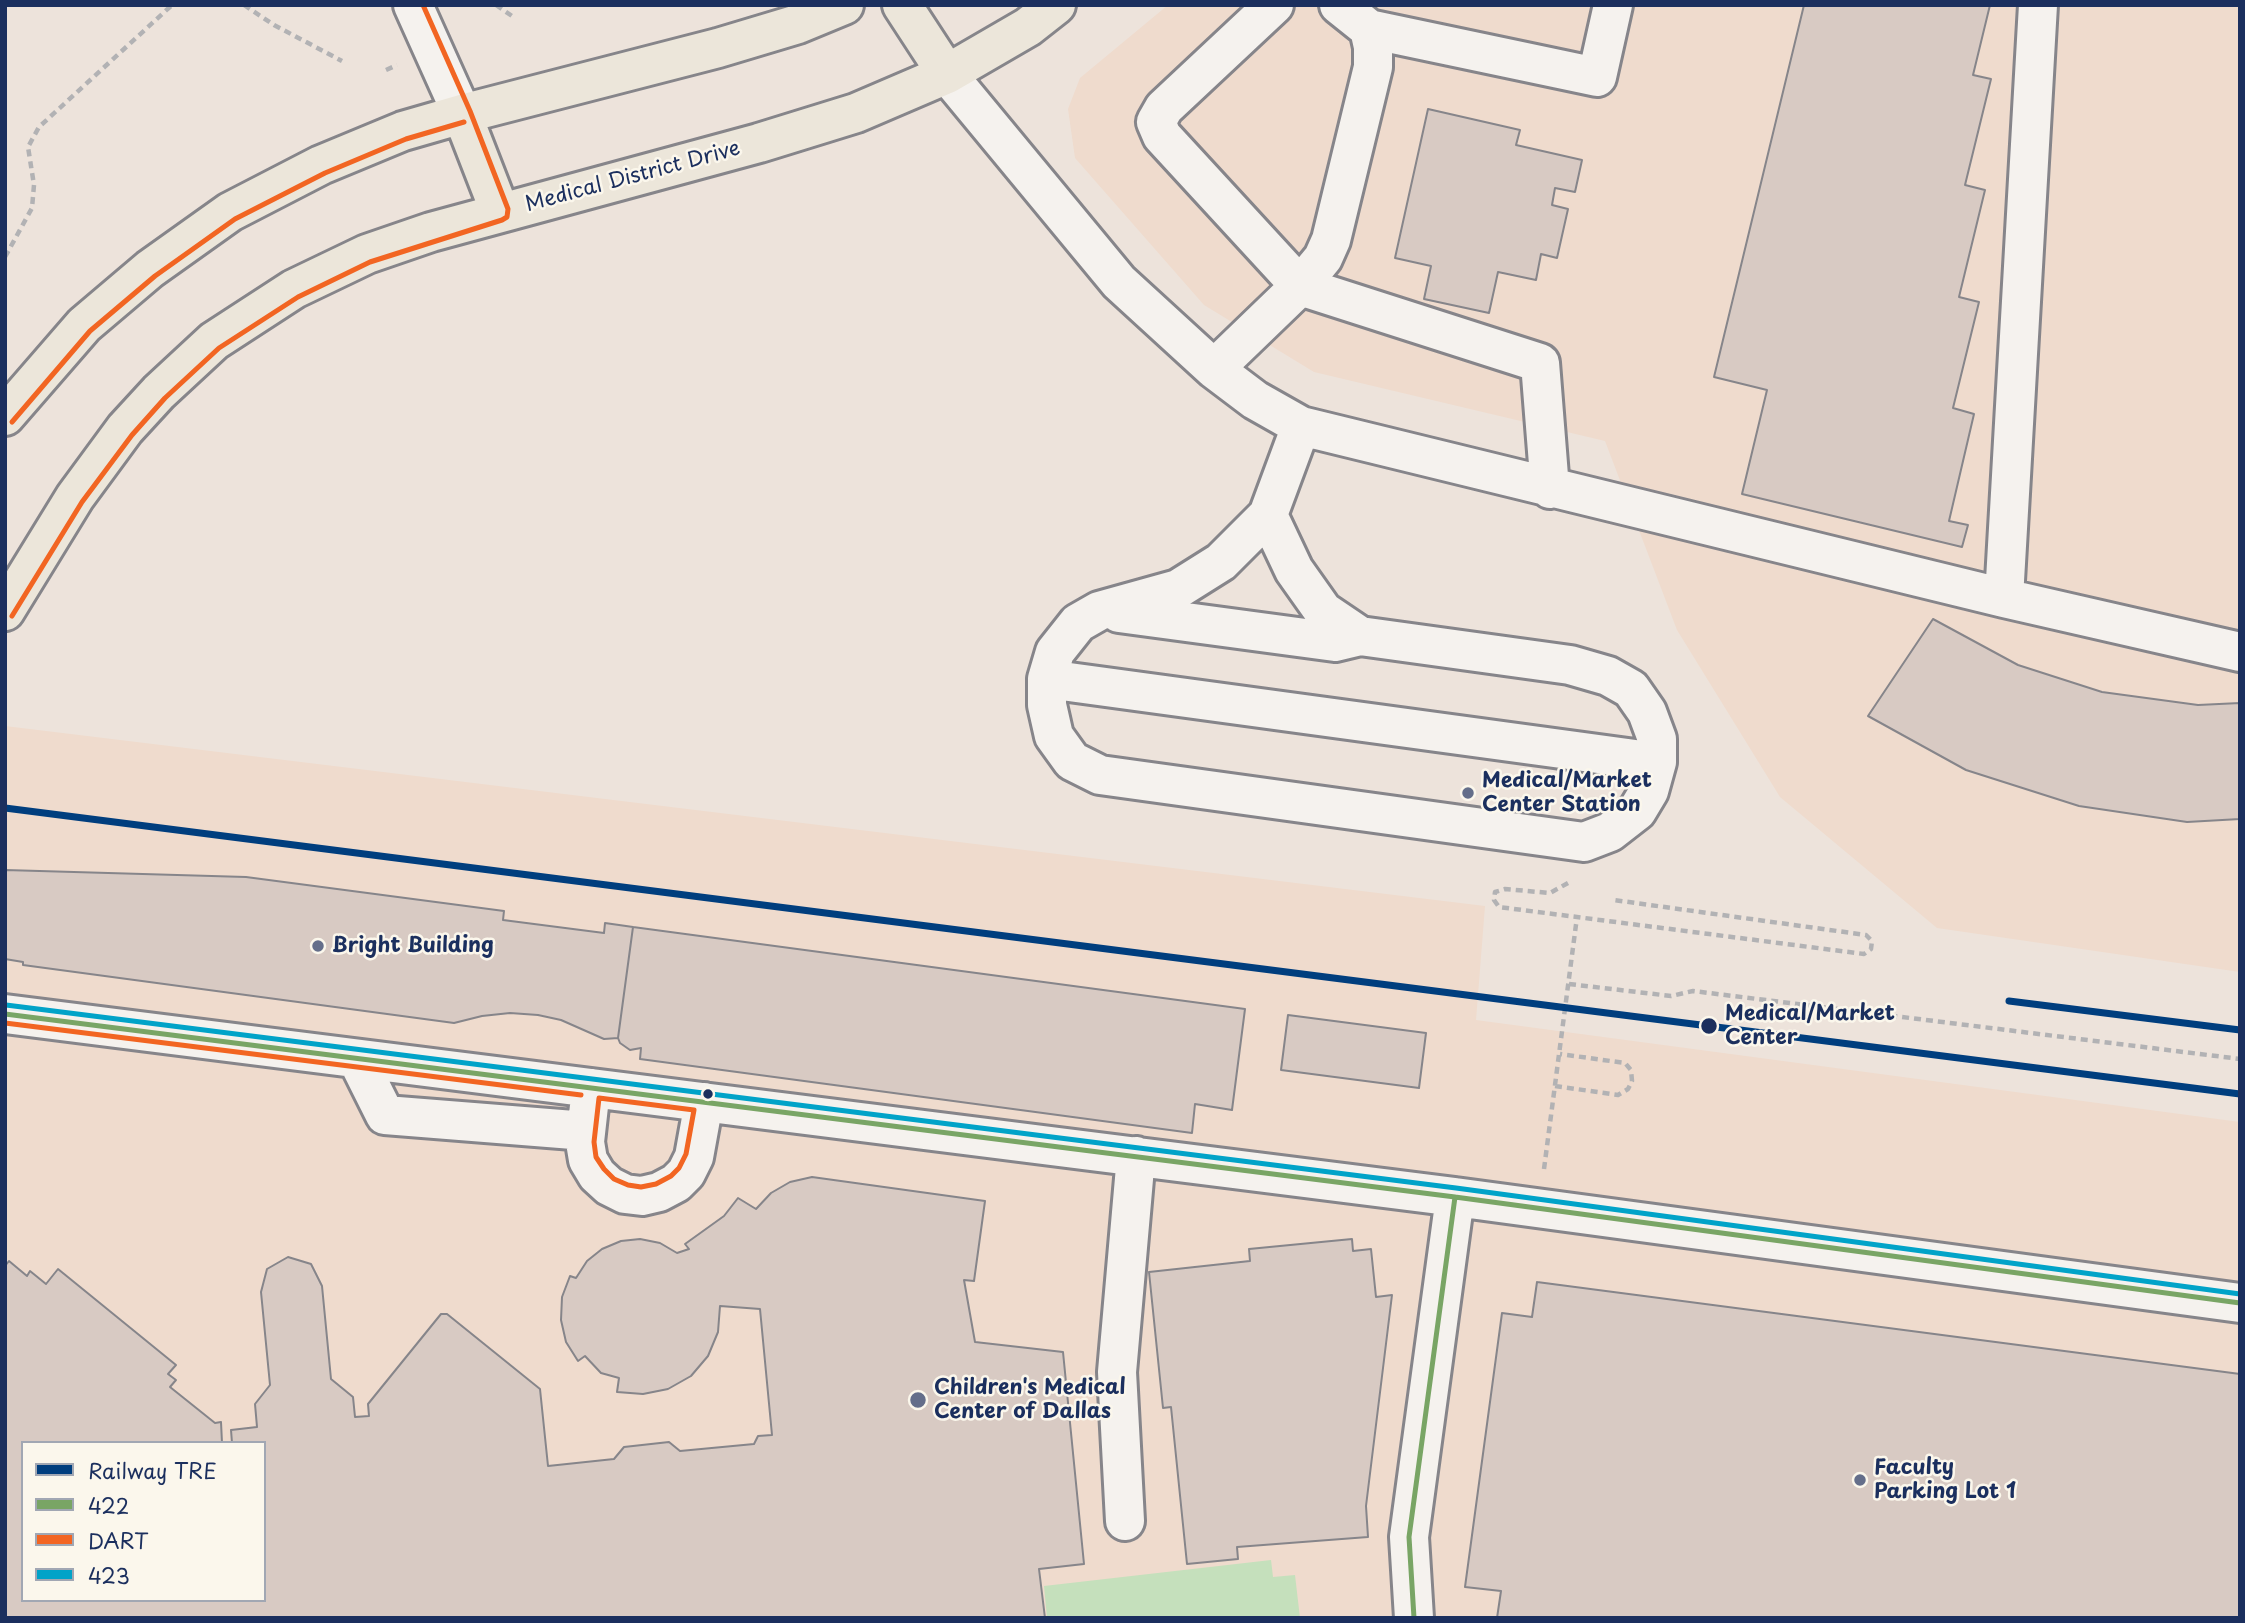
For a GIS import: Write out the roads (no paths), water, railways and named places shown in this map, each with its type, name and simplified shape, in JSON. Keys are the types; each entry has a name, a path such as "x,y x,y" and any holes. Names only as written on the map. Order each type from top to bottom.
{"main road":[{"path":"5,416 84,325 150,269 230,212 321,165 403,131 718,48 798,24 844,5"},
{"path":"902,5 947,74"},
{"name":"Medical District Drive","path":"5,611 75,497 125,429 159,392 214,341 294,289 367,254 431,232 759,143 856,113 947,74 1028,27 1056,5"},
{"path":"462,114 500,212"}],"street":[{"path":"413,5 462,114"},
{"path":"1274,5 1164,108 1156,122 1162,136 1300,286 1541,363 1550,489"},
{"path":"1339,5 1369,29 1597,77 1613,5"},
{"path":"2004,598 2038,5"},
{"path":"1214,369 1300,286 1323,258 1331,240 1373,67 1374,47 1369,29"},
{"path":"947,74 1119,282 1214,369 1255,400 1301,426 1550,489 2240,652"},
{"path":"1099,611 1335,642 1360,636 1570,665 1608,676 1631,688 1647,712 1657,739 1657,762 1649,791 1637,811 1610,832 1584,842 1100,775 1072,761 1054,736 1047,705 1047,679 1055,652 1078,623 1099,611 1178,589 1221,562 1268,515 1301,426"},
{"path":"1268,515 1294,570 1323,611 1360,636"},
{"path":"1047,679 1657,762"},
{"path":"5,1014 1455,1197 2240,1303"},
{"path":"357,1059 385,1115 586,1131"},
{"path":"591,1088 585,1142 588,1160 597,1175 625,1194 642,1196 659,1192 676,1183 686,1173 694,1157 704,1102"},
{"path":"1125,1521 1117,1373 1136,1156"},
{"path":"1414,1618 1409,1537 1455,1197"}],"rail line":[{"name":"TRE","path":"5,808 2240,1094"},
{"name":"TRE","path":"2009,1001 2240,1030"}],"place":[{"name":"Medical/Market Center Station","path":"1468,793"},
{"name":"Bright Building","path":"318,946"},
{"name":"Medical/Market Center","path":"1709,1026"},
{"name":"Children's Medical Center of Dallas","path":"918,1400"},
{"name":"Faculty Parking Lot 1","path":"1860,1480"}]}
